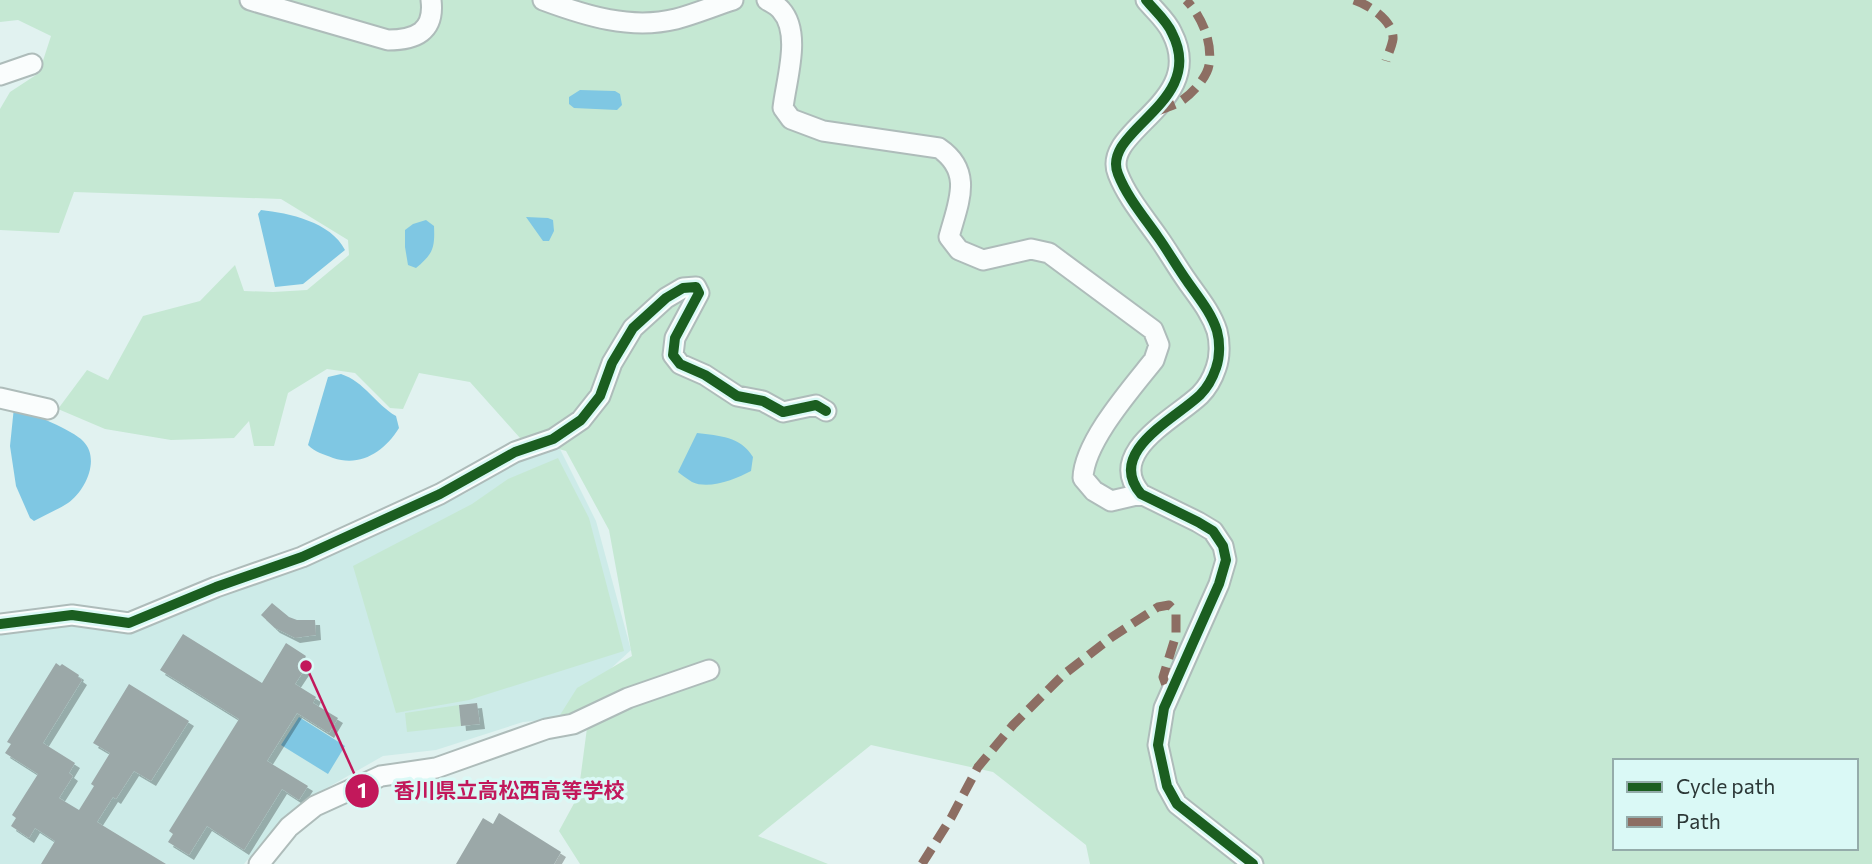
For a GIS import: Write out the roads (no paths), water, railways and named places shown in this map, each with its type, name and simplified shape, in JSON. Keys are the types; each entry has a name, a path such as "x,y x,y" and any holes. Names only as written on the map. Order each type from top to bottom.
{"street":[{"path":"250,0 388,40 409,40 425,30 433,13 431,0"},
{"path":"543,0 606,21 640,23 675,19 733,0"},
{"path":"767,0 781,9 791,27 792,48 783,108 791,119 822,131 939,148 952,157 960,173 960,192 949,237 959,250 983,260 1031,249 1049,253 1153,330 1159,345 1154,360 1095,440 1084,465 1083,478 1094,491 1111,501 1141,495"},
{"path":"1146,0 1172,33 1179,55 1178,74 1171,92 1156,111 1123,142 1116,155 1117,172 1142,214 1210,313 1218,333 1219,352 1209,382 1199,395 1155,430 1141,446 1132,461 1130,476 1141,495 1213,531 1223,546 1226,560 1219,584 1164,708 1158,746 1167,786 1177,804 1253,864"},
{"path":"0,75 32,64"},
{"path":"0,624 72,615 130,624 216,587 302,558 440,494 515,452 553,439 581,419 600,396 612,363 633,328 666,298 683,288 696,287 699,293 675,338 673,355 680,364 705,375 737,396 763,401 783,412 816,405 826,411"},
{"path":"0,398 48,409"},
{"path":"259,864 289,827 315,806 381,776 436,768 546,729 573,724 628,698 709,670"}],"water":[{"path":"580,90 615,91 620,94 622,105 617,110 574,108 569,104 569,97"},
{"path":"261,210 296,217 320,226 339,240 345,250 303,284 275,287 258,214"},
{"path":"526,217 553,220 554,231 549,241 543,241"},
{"path":"426,220 434,226 433,245 426,259 416,268 408,265 405,230"},
{"path":"341,374 357,382 396,416 399,428 379,450 362,459 333,458 308,445 328,377"},
{"path":"14,407 51,422 78,437 88,448 91,457 89,474 74,498 34,521 30,518 16,486 10,446"},
{"path":"697,433 729,438 742,445 753,457 751,471 730,480 706,485 686,478 678,472"},
{"path":"299,717 345,746 328,774 281,745"}],"place":[{"name":"香川県立高松西高等学校","path":"306,666"}]}
